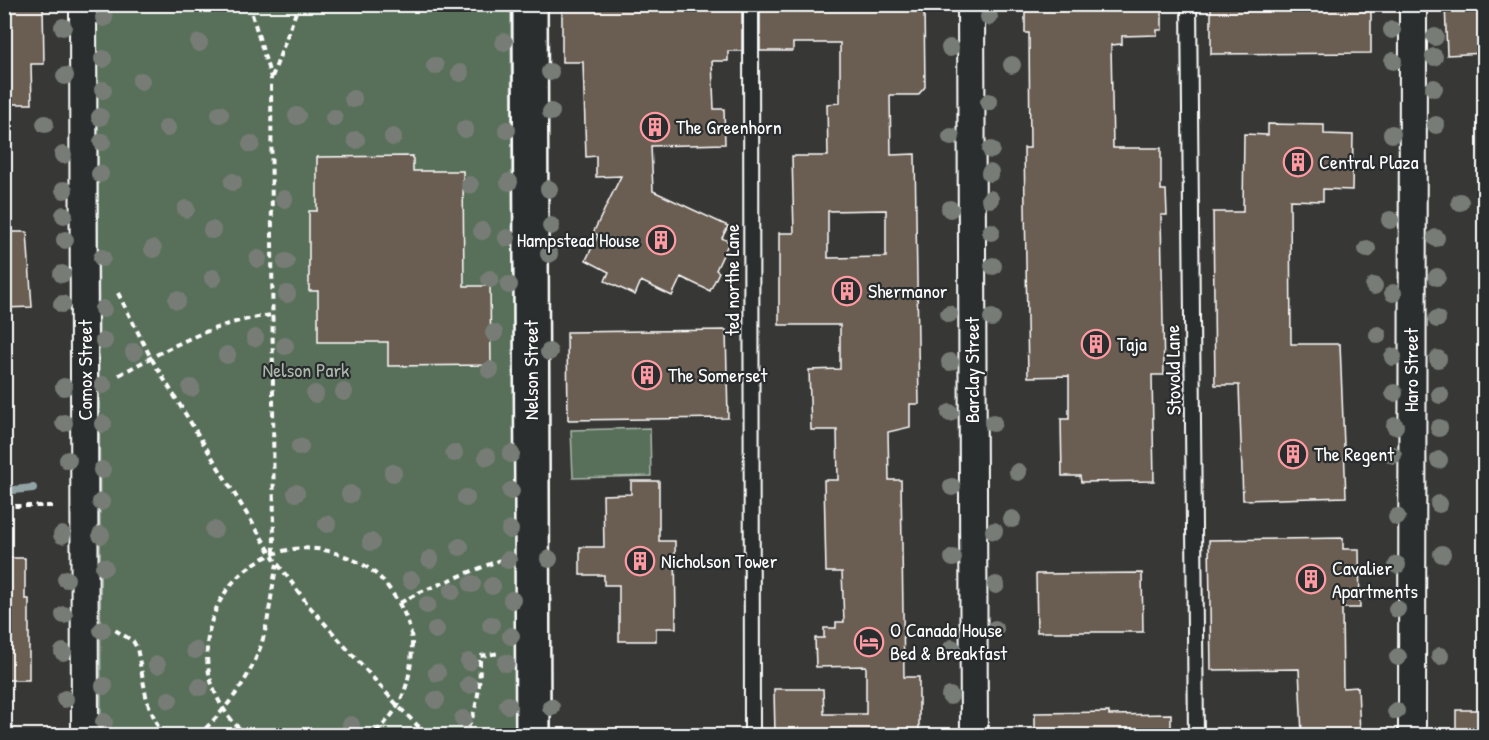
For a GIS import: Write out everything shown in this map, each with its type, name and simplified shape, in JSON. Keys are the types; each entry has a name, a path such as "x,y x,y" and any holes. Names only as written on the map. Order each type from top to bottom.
{"street":[{"name":"Comox Street","path":"83,4 86,735"},
{"name":"Nelson Street","path":"530,4 533,735"},
{"name":"Barclay Street","path":"971,4 974,735"},
{"name":"Haro Street","path":"1412,735 1413,4"}],"lane":[{"name":"ted northe Lane","path":"752,4 752,735"},
{"name":"Stovold Lane","path":"1189,4 1196,735"}],"path":[{"path":"249,4 272,78 274,554"},
{"path":"272,78 299,4"},
{"path":"118,293 151,358 274,554 277,563 310,607 398,706 428,735"},
{"path":"119,375 197,335 240,319 272,315"},
{"path":"4,506 56,506"},
{"path":"247,735 224,712 212,691 205,658 208,625 222,595 245,570 274,554 303,549 332,551 367,567 383,579 400,603 412,637 411,673 398,706 380,728 370,735"},
{"path":"400,603 420,591 500,560"},
{"path":"198,735 224,712 246,681 263,640 277,563"},
{"path":"115,630 133,640 138,648 147,701 162,735"},
{"path":"462,735 470,726 480,688 480,656 500,653"}],"green space":[{"name":"Nelson Park","path":"97,5 511,5 516,735 101,735"},
{"path":"650,428 651,476 573,478 571,430"}],"building":[{"path":"4,4 43,4 44,64 31,64 32,104 4,104"},
{"path":"562,4 742,4 742,51 728,51 728,61 712,61 714,109 724,109 725,144 651,146 653,191 728,226 722,238 729,242 716,270 719,272 710,291 681,277 672,296 641,281 635,295 605,281 609,272 586,260 598,235 593,233 621,176 596,177 596,156 586,157 583,62 562,62"},
{"path":"760,4 924,4 925,87 918,95 890,95 891,155 915,154 919,404 910,404 910,427 888,432 889,480 901,480 904,677 919,677 919,735 775,735 774,689 823,689 824,714 866,714 866,666 816,667 815,638 824,638 824,628 836,628 836,622 844,622 842,572 826,572 824,480 838,480 837,430 811,430 809,370 840,369 840,325 779,325 779,233 794,233 792,156 828,156 827,104 840,103 840,43 793,43 793,51 760,51","holes":["886,210 886,257 828,258 828,211"]},
{"path":"1025,4 1162,4 1162,30 1157,30 1157,35 1122,36 1122,44 1111,45 1113,148 1161,148 1161,190 1166,190 1167,215 1161,215 1164,375 1152,375 1154,481 1081,482 1080,476 1062,476 1061,419 1069,419 1069,376 1028,377 1024,148 1030,148 1029,33 1025,33"},
{"path":"1211,4 1371,4 1371,53 1211,54"},
{"path":"1445,4 1485,4 1485,53 1447,55"},
{"path":"1268,124 1324,125 1324,134 1353,135 1352,190 1323,189 1323,201 1290,200 1291,344 1340,344 1346,497 1243,500 1239,385 1215,385 1213,212 1243,212 1244,134 1268,135"},
{"path":"413,156 413,171 463,171 464,286 490,286 491,365 388,366 388,342 318,342 318,291 309,291 309,211 317,211 317,157"},
{"path":"4,232 27,232 32,307 4,308"},
{"name":"The Somerset","path":"726,330 728,418 568,420 567,332"},
{"name":"Nicholson Tower","path":"631,481 659,481 659,541 675,541 676,628 656,628 656,641 619,641 619,585 604,585 604,575 580,575 580,547 604,547 603,495 631,494"},
{"path":"1343,538 1343,549 1359,549 1360,608 1342,608 1343,688 1358,687 1360,735 1302,735 1299,669 1211,670 1209,540"},
{"path":"4,558 25,558 25,599 29,599 29,680 4,680"},
{"path":"1142,573 1143,632 1037,632 1036,574"},
{"path":"1456,710 1485,710 1485,735 1456,735"},
{"path":"1109,712 1109,715 1171,714 1171,735 1035,735 1035,713"}],"waterway":[{"path":"4,491 33,488"}],"place":[{"name":"The Greenhorn","path":"655,127"},
{"name":"Central Plaza","path":"1298,162"},
{"name":"Hampstead House","path":"661,240"},
{"name":"Shermanor","path":"847,291"},
{"name":"Taja","path":"1096,344"},
{"name":"The Somerset","path":"647,375"},
{"name":"The Regent","path":"1293,454"},
{"name":"Nicholson Tower","path":"640,561"},
{"name":"Cavalier Apartments","path":"1311,579"},
{"name":"O Canada House Bed & Breakfast","path":"869,642"}]}
